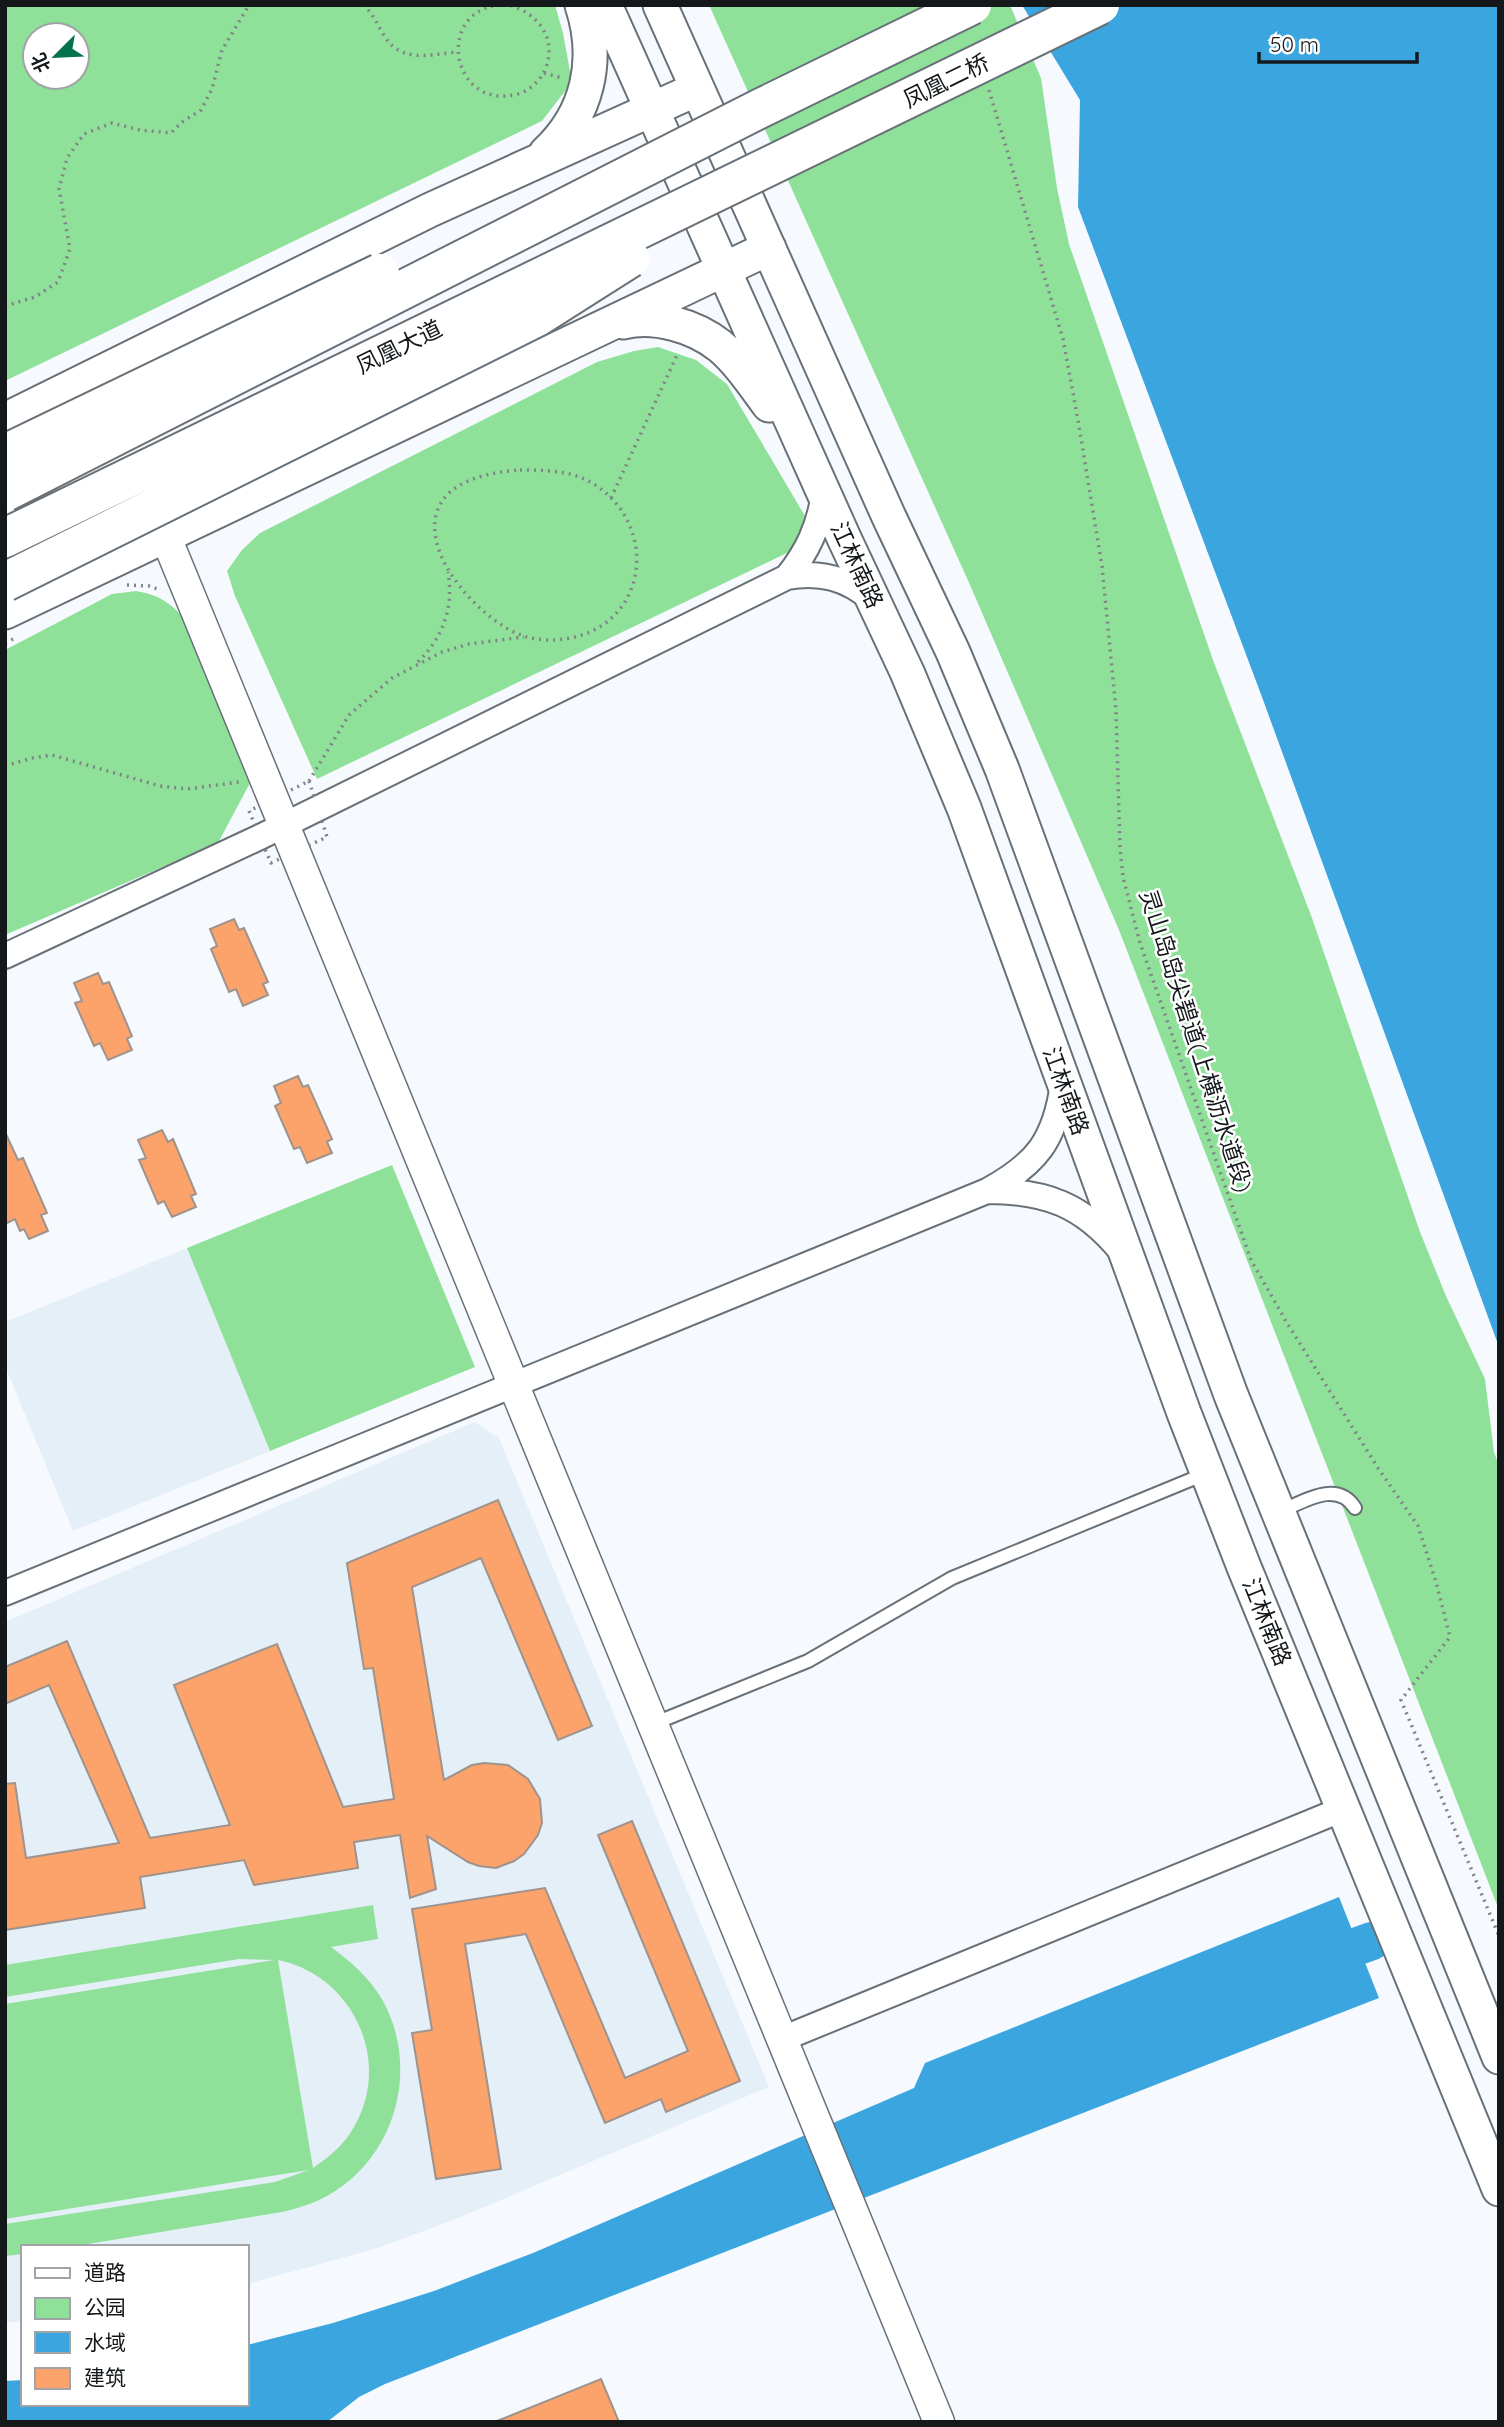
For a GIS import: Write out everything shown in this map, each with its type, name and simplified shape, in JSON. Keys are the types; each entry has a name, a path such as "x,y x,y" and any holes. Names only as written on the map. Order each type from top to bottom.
{"main road":[{"path":"539,159 561,139 578,113 588,85 590,36 582,5"},
{"name":"江林南路","path":"605,5 807,457 907,672 964,808 1126,1258 1208,1473 1499,2189"},
{"path":"660,5 953,652 1006,779 1231,1395 1499,2057"},
{"path":"5,492 761,108 972,5"},
{"name":"凤凰二桥","path":"792,156 1100,5"},
{"path":"5,420 417,216 697,89"},
{"path":"5,454 447,241 761,108"},
{"path":"5,582 537,317 792,156"},
{"name":"凤凰大道","path":"5,538 792,156"},
{"path":"11,624 164,535 769,248"},
{"path":"597,329 627,321 659,320 690,328 719,345 744,370 807,457"}],"street":[{"path":"787,577 802,559 813,538 824,494"},
{"path":"164,535 939,2422"},
{"path":"5,956 284,825 787,577 805,573 824,575 842,580 874,601"},
{"path":"5,1593 987,1191 1012,1178 1032,1160 1049,1137 1059,1111 1063,1083"},
{"path":"987,1191 1020,1191 1051,1198 1080,1212 1106,1233 1126,1258"},
{"path":"782,2039 1343,1809"}],"lane":[{"path":"653,1724 808,1661 952,1578 1208,1473"},
{"path":"1279,1512 1328,1492 1350,1499 1355,1508"}],"path":[{"path":"5,306 34,297 58,282 70,249 59,190 67,158 84,134 112,123 139,130 171,133 201,110 212,89 222,50 249,5"},
{"path":"363,5 372,13 389,46 412,57 457,52"},
{"path":"500,5 477,12 459,37 457,52 460,67 468,80 479,90 493,96 508,97 523,93 535,85 549,58 549,43 544,28 521,8 509,5"},
{"name":"灵山岛岛尖碧道(上横沥水道段)","path":"989,88 1063,339 1078,420 1101,566 1114,698 1119,849 1123,877 1140,943 1251,1260 1287,1323 1378,1468 1418,1526 1450,1637 1401,1699 1499,1936"},
{"path":"611,498 690,328"},
{"path":"309,781 349,715 392,678 416,664 469,644 526,637 565,639 609,622 623,609 635,583 637,561 634,537 625,516 611,498 592,483 570,473 520,470 494,473 468,481 450,492 438,510 434,532 439,553 447,567 475,603 499,622 526,637"},
{"path":"416,664 432,649 446,620 450,588 447,567"},
{"path":"124,585 149,586 161,591"},
{"path":"5,643 11,624"},
{"path":"5,766 52,755 160,786 187,789 232,784 243,780"},
{"path":"247,817 251,804"}],"shaded area":[{"path":"187,1248 270,1451 73,1531 5,1366 5,1322"},
{"path":"475,1422 499,1438 769,2087 456,2219 375,2249 248,2284 248,2245 21,2245 21,2321 5,2323 5,1622"}],"green space":[{"path":"5,5 555,5 572,82 542,121 5,381"},
{"path":"709,5 1010,5 1041,78 1057,188 1069,244 1213,660 1312,918 1420,1232 1446,1296 1485,1379 1494,1452 1499,1466 1499,1910 1119,930 970,585"},
{"path":"658,347 696,360 727,384 818,538 317,779 235,596 227,571 242,550 260,533 597,362"},
{"path":"136,591 164,600 185,620 250,783 218,843 5,935 5,650 112,594"},
{"path":"392,1165 475,1367 270,1451 187,1248"},
{"path":"373,1905 378,1939 331,1947 372,1985 383,2001 394,2027 400,2055 400,2083 395,2110 385,2136 370,2159 351,2180 327,2196 305,2206 82,2245 21,2245 21,2254 5,2256 5,2224 275,2182 309,2170 5,2219 5,2004 274,1960 239,1959 5,1997 5,1965","holes":["278,1960 304,1969 327,1983 345,2002 358,2024 367,2049 369,2075 365,2101 354,2127 336,2150 313,2168"]}],"water":[{"path":"1022,5 1499,5 1499,1347 1262,697 1078,207 1080,100"},
{"path":"1339,1897 1379,1998 385,2384 359,2397 327,2422 5,2422 5,2381 21,2380 21,2406 248,2406 248,2345 333,2323 434,2291 533,2253 914,2088 925,2063"}],"building":[{"path":"234,919 239,930 244,928 268,982 263,984 268,995 243,1006 236,989 229,992 211,949 217,946 210,929"},
{"path":"98,973 103,984 109,982 132,1036 127,1039 132,1050 108,1060 100,1043 94,1046 75,1003 82,1001 74,983"},
{"path":"298,1076 303,1087 308,1085 332,1139 327,1142 332,1153 307,1163 300,1147 294,1149 275,1106 281,1103 274,1086"},
{"path":"162,1130 168,1142 173,1139 196,1194 191,1196 196,1207 172,1217 164,1201 158,1204 139,1160 146,1158 138,1140"},
{"path":"5,1132 18,1160 23,1158 47,1213 41,1215 48,1231 29,1239 24,1229 20,1231 15,1219 5,1224"},
{"path":"498,1500 592,1726 558,1740 481,1558 412,1587 444,1780 472,1765 484,1763 508,1765 528,1779 540,1799 542,1823 538,1835 524,1854 496,1868 479,1866 427,1836 436,1889 410,1898 400,1835 354,1842 358,1868 254,1885 244,1860 140,1877 145,1908 5,1930 5,1784 15,1783 26,1858 119,1843 49,1685 5,1704 5,1667 67,1641 150,1838 230,1825 174,1685 277,1644 343,1807 394,1799 373,1668 364,1669 347,1563"},
{"path":"632,1821 740,2081 666,2112 661,2099 605,2123 526,1934 465,1944 501,2169 436,2179 412,2033 432,2030 412,1909 545,1888 625,2078 688,2051 598,1835"},
{"path":"601,2379 619,2422 497,2422 497,2421"}],"waterway":[{"path":"1308,1964 1372,1941"}]}
